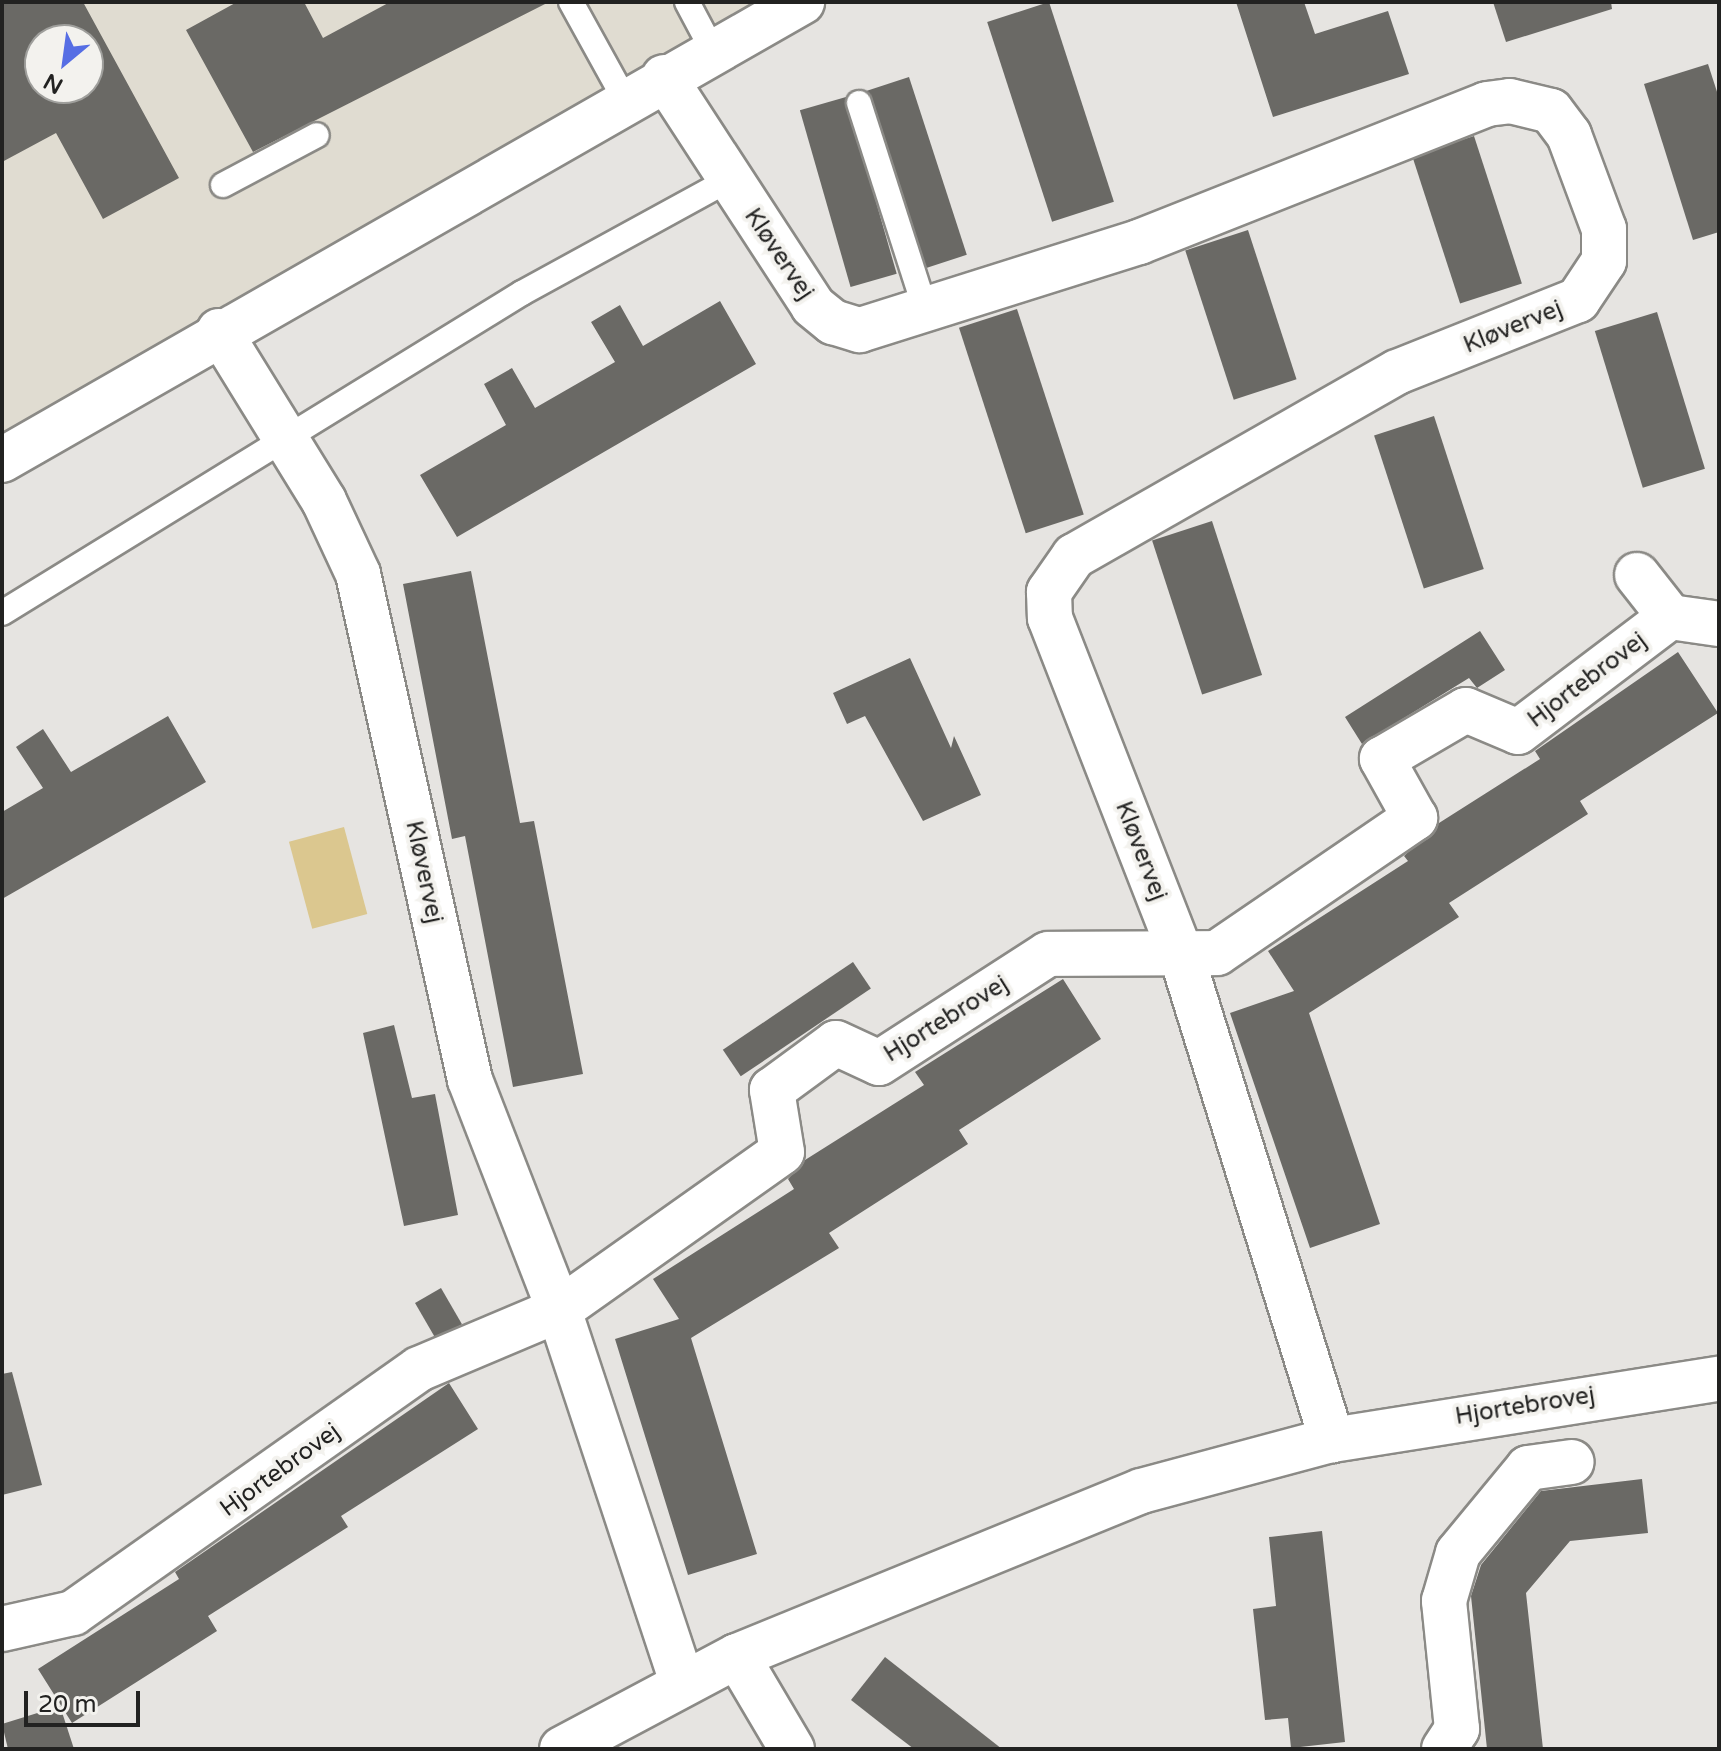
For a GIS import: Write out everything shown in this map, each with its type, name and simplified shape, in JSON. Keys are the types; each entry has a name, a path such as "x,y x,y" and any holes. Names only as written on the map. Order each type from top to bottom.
{"street":[{"path":"2,460 219,331 664,77 802,2"},
{"name":"Kløvervej","path":"664,77 813,306 833,322 860,330 1139,242 1487,104 1510,101 1551,111 1569,135 1604,229 1604,261 1578,300 1397,372 1074,556 1049,592 1050,618 1182,957"},
{"name":"Kløvervej","path":"219,331 324,501 358,574 470,1080 559,1310"},
{"name":"Hjortebrovej","path":"1637,575 1670,617 1719,624"},
{"name":"Hjortebrovej","path":"2,1629 73,1613 419,1369 559,1310 782,1152 772,1090 836,1043 879,1063 1048,954 1182,957 1217,953 1415,818 1382,759 1466,710 1518,732 1670,617"},
{"path":"1182,957 1332,1440"},
{"path":"559,1310 682,1683"},
{"name":"Hjortebrovej","path":"562,1749 737,1656 1141,1491 1332,1440 1719,1379"},
{"path":"1444,1749 1457,1729 1444,1601 1458,1553 1528,1468 1572,1462"},
{"path":"737,1656 792,1749"}],"lane":[{"path":"571,2 625,100"},
{"path":"687,2 713,51"},
{"path":"859,103 925,309"},
{"path":"223,185 317,135"},
{"path":"2,613 522,293 730,179"}],"shaded area":[{"path":"2,2 831,2 2,485"},
{"path":"344,827 367,914 312,929 289,842"}],"building":[{"path":"2,2 83,2 95,24 24,24 24,104 104,104 104,40 179,178 103,219 56,133 2,162"},
{"path":"237,2 304,2 323,38 390,2 549,2 253,152 186,30"},
{"path":"1049,2 1114,202 1052,222 987,22"},
{"path":"1236,2 1304,2 1315,34 1388,11 1409,74 1273,117"},
{"path":"1493,2 1611,2 1612,9 1506,42"},
{"path":"1708,64 1719,98 1719,232 1693,240 1644,84"},
{"path":"909,77 967,255 924,269 866,91"},
{"path":"846,97 897,274 851,287 800,110"},
{"path":"1474,136 1522,283 1460,303 1412,156"},
{"path":"1248,230 1297,379 1234,400 1185,250"},
{"path":"720,301 756,364 457,537 420,475 506,425 484,384 512,368 535,408 615,362 591,322 620,305 643,346"},
{"path":"1017,309 1084,514 1026,533 959,328"},
{"path":"1657,312 1705,469 1643,488 1595,331"},
{"path":"1434,416 1484,569 1424,589 1374,435"},
{"path":"1212,521 1262,675 1202,695 1152,540"},
{"path":"471,571 520,823 534,821 583,1074 513,1087 465,836 452,839 403,584"},
{"path":"1480,631 1505,670 1477,688 1469,678 1362,744 1345,717"},
{"path":"1678,652 1718,713 1580,801 1588,814 1449,903 1459,917 1309,1013 1380,1224 1310,1248 1230,1013 1294,991 1268,951 1408,861 1404,856 1439,823 1540,759 1535,751"},
{"path":"910,658 951,748 954,736 981,795 923,821 865,716 847,724 833,693"},
{"path":"168,716 206,782 2,899 2,812 43,788 16,747 43,729 71,772"},
{"path":"853,962 871,989 741,1076 723,1050"},
{"path":"1063,979 1101,1039 959,1130 968,1144 829,1233 839,1248 691,1338 757,1554 688,1575 615,1339 679,1319 653,1279 794,1189 788,1179 805,1160 924,1085 915,1072"},
{"path":"394,1025 412,1098 435,1094 458,1215 404,1226 363,1033"},
{"path":"441,1288 462,1324 436,1339 415,1303"},
{"path":"12,1372 42,1485 2,1495 2,1374"},
{"path":"449,1383 478,1429 341,1516 348,1527 208,1616 217,1631 72,1723 38,1669 179,1579 175,1572"},
{"path":"1642,1479 1648,1533 1570,1541 1526,1593 1543,1749 1487,1749 1471,1596 1481,1565 1541,1491"},
{"path":"1322,1531 1345,1742 1291,1748 1288,1718 1265,1720 1253,1609 1276,1606 1269,1537"},
{"path":"885,1657 1002,1749 914,1749 851,1700"},
{"path":"60,1706 74,1749 8,1749 2,1724"}]}
